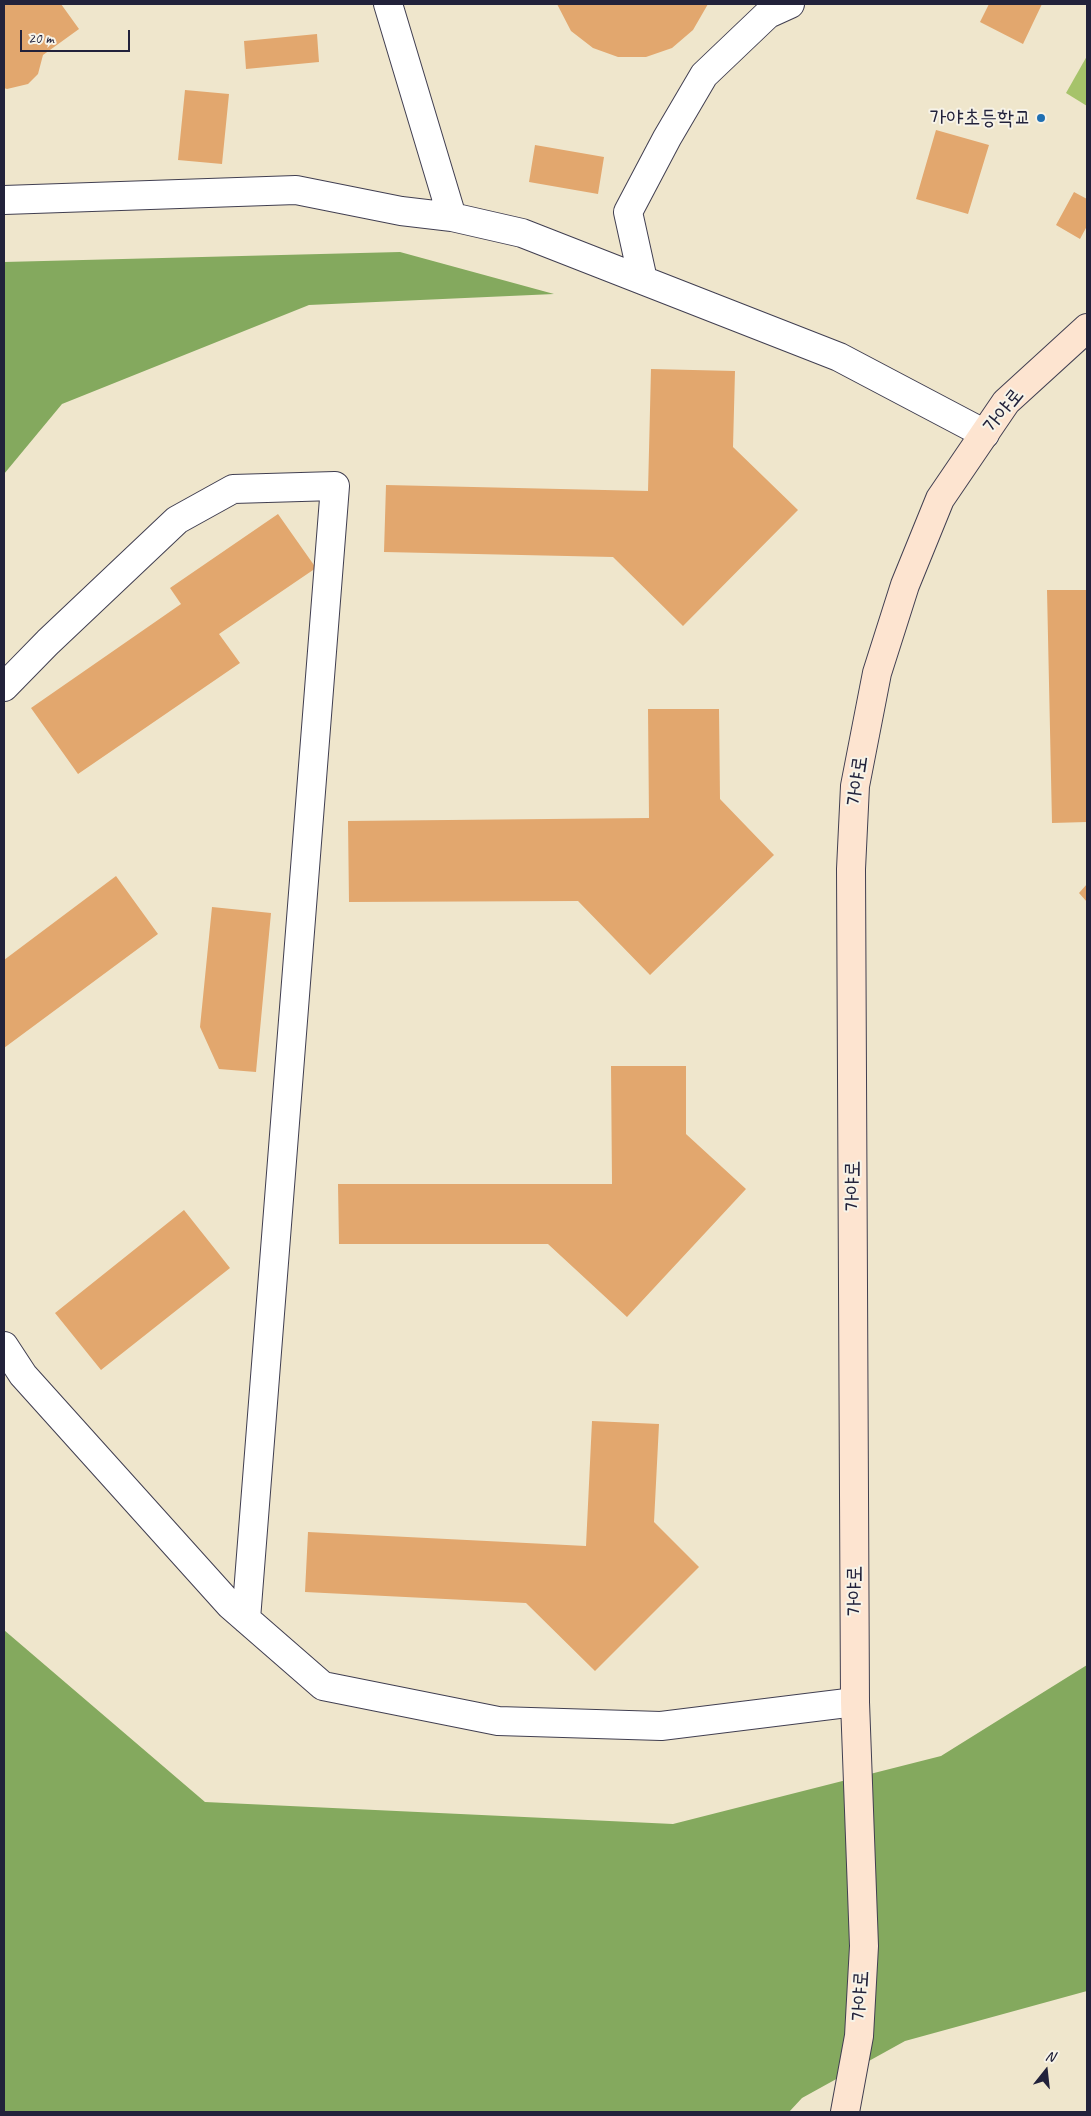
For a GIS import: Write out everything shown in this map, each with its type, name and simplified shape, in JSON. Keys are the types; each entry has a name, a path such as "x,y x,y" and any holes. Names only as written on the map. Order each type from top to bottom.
{"street":[{"path":"388,4 452,216"},
{"path":"643,280 628,212 667,138 704,76 768,14 790,4"},
{"path":"4,200 296,190 401,211 452,216 522,233 839,357 985,434"},
{"name":"가야로","path":"845,2112 859,2036 864,1946 855,1702 851,869 855,786 878,673 905,585 940,499 1006,402 1087,328"},
{"path":"4,687 48,642 177,520 233,489 335,486 246,1620"},
{"path":"4,1346 23,1375 230,1605 322,1686 498,1721 661,1726 855,1702"}],"green space":[{"path":"1087,56 1087,106 1066,93"},
{"path":"400,252 554,294 309,305 62,404 4,474 4,262"},
{"path":"4,1630 205,1802 673,1824 941,1756 1087,1665 1087,1991 905,2041 802,2098 789,2112 4,2112"}],"building":[{"path":"6,4 61,4 79,29 43,55 38,74 28,84 7,89 4,88 4,6"},
{"path":"557,4 708,4 693,30 672,48 646,57 618,57 593,48 571,31"},
{"path":"989,4 1042,4 1023,44 980,22"},
{"path":"317,34 319,62 246,69 244,41"},
{"path":"185,90 229,94 222,164 178,160"},
{"path":"936,130 989,145 968,214 916,199"},
{"path":"535,145 604,157 598,194 529,182"},
{"path":"1074,192 1087,199 1087,226 1080,239 1056,225"},
{"path":"651,369 735,371 733,447 798,510 683,626 613,557 384,552 386,485 648,491"},
{"path":"278,514 316,568 219,634 240,663 78,774 31,708 181,604 170,588"},
{"path":"1047,590 1087,590 1087,822 1052,823"},
{"path":"648,709 719,709 720,799 774,855 650,975 578,901 349,902 348,821 649,818"},
{"path":"116,876 158,934 4,1048 4,960"},
{"path":"1087,884 1087,902 1079,893"},
{"path":"212,907 271,913 256,1072 219,1069 200,1027"},
{"path":"611,1066 686,1066 686,1134 746,1189 627,1317 548,1244 339,1244 338,1184 612,1184"},
{"path":"184,1210 230,1268 101,1370 55,1313"},
{"path":"592,1421 659,1424 654,1522 699,1567 595,1671 526,1603 305,1592 308,1532 586,1546"}],"place":[{"name":"가야초등학교","path":"1041,118"}]}
